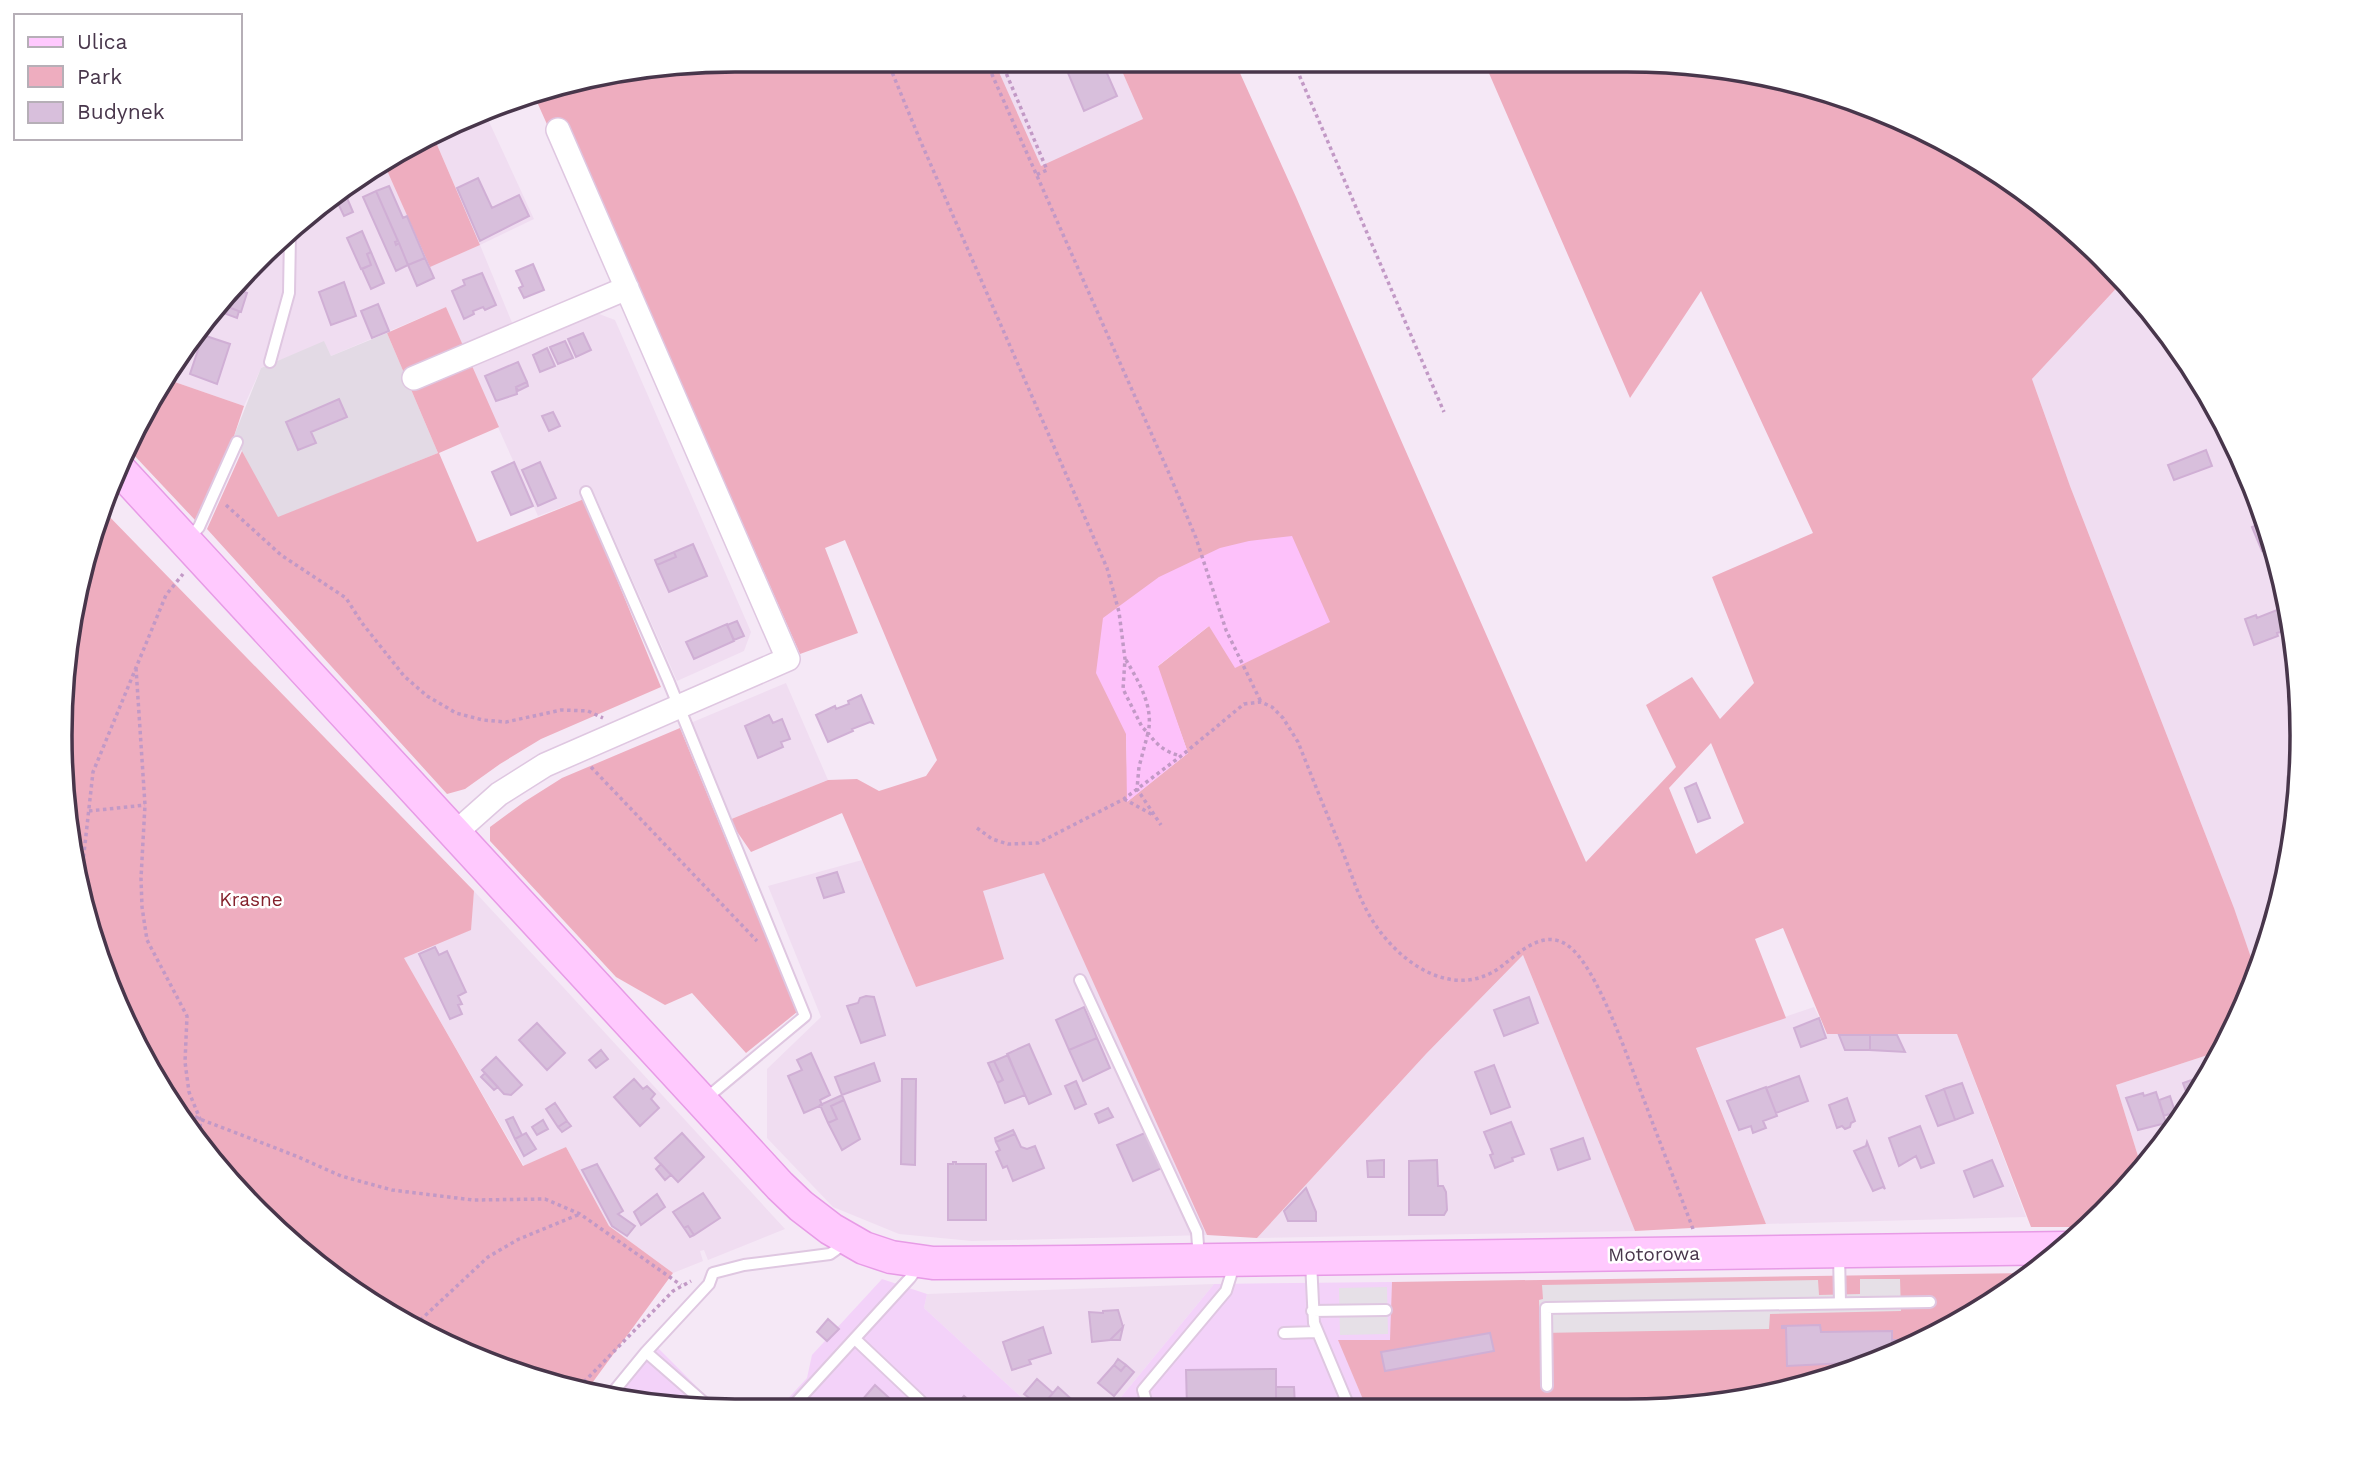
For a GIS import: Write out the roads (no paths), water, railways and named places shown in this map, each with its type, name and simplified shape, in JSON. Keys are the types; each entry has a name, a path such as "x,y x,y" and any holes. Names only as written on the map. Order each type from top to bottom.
{"street":[{"path":"454,834 492,800 529,774 561,757 788,659 558,130"},
{"path":"414,378 627,288"},
{"name":"Motorowa","path":"125,475 801,1206 849,1240 880,1254 921,1262 1200,1261 2048,1248"}],"lane":[{"path":"270,362 289,293 289,244"},
{"path":"191,549 237,442"},
{"path":"586,492 679,706 805,1016 702,1102"},
{"path":"1080,980 1197,1232 1200,1261"},
{"path":"617,1388 709,1284 713,1273 744,1265 830,1254 849,1240"},
{"path":"1839,1251 1840,1303"},
{"path":"1311,1259 1312,1311 1317,1332 1346,1399"},
{"path":"1146,1399 1143,1390 1226,1290 1236,1260"},
{"path":"799,1399 911,1278 921,1262"},
{"path":"1547,1386 1546,1308 1930,1302"},
{"path":"1312,1311 1387,1310"},
{"path":"1284,1333 1317,1332"},
{"path":"855,1339 919,1399"},
{"path":"646,1352 699,1398"}],"park label":[{"name":"Krasne","path":"251,899"}]}
